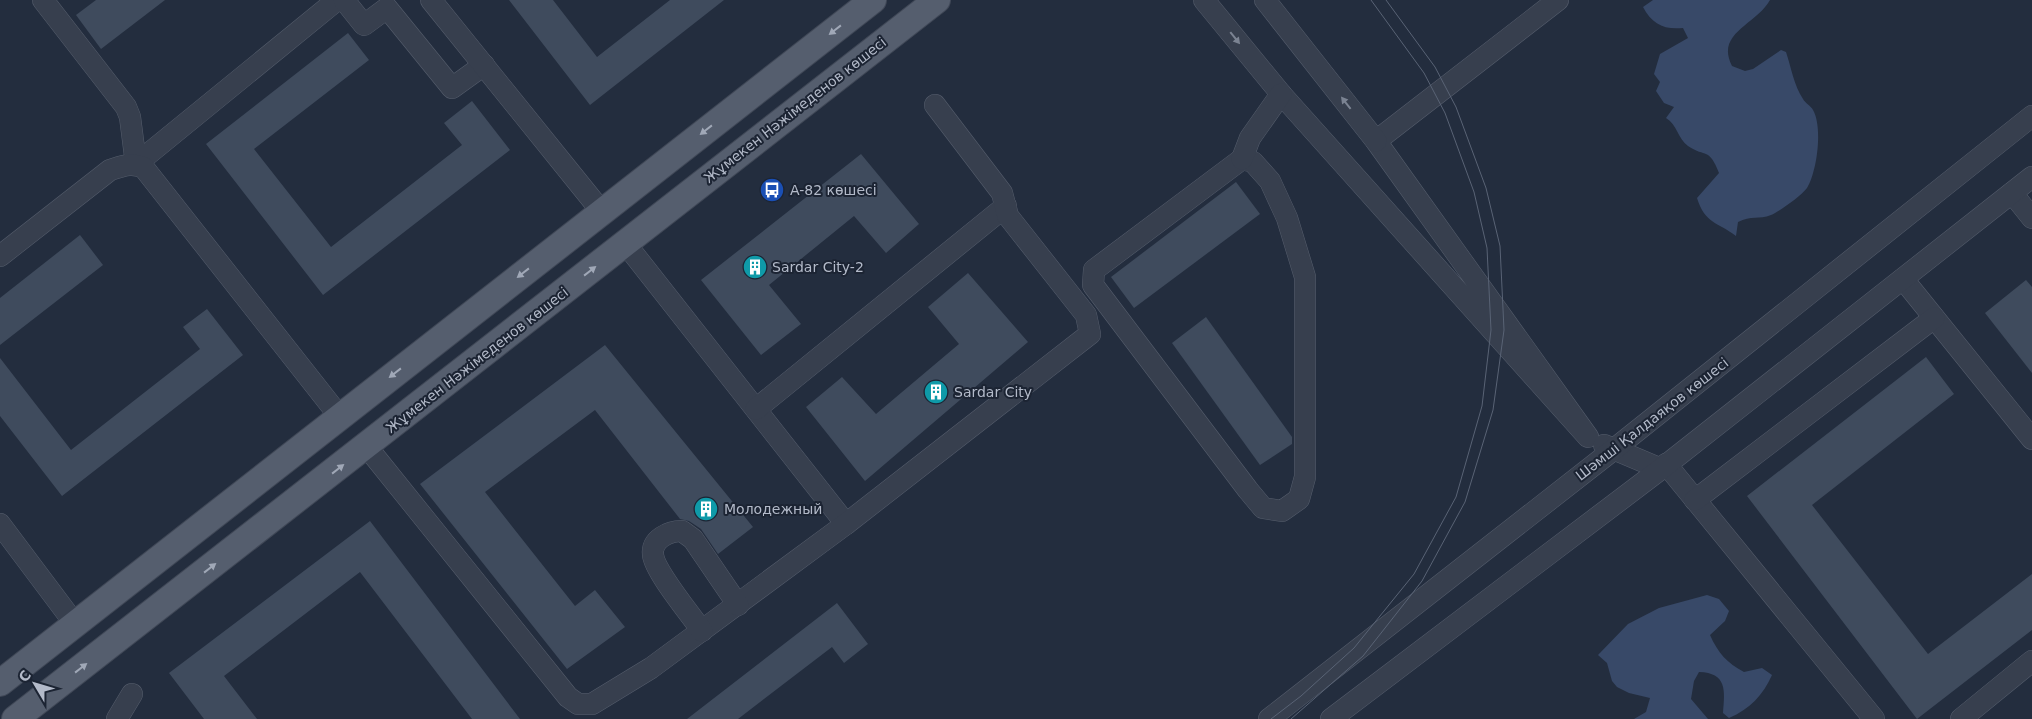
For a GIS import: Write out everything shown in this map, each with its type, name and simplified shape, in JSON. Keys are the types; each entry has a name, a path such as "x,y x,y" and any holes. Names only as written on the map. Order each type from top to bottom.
{"main road":[{"name":"Жұмекен Нәжімеденов көшесі","path":"15,719 937,1"},
{"path":"0,683 602,212 860,4"},
{"path":"602,212 626,243"}],"street":[{"path":"43,0 126,107 130,117 136,164"},
{"path":"136,164 337,0"},
{"path":"344,0 364,25 386,8 452,88 484,65"},
{"path":"431,0 602,212"},
{"path":"1204,0 1282,94 1588,437 1613,450 1664,467 1695,500 1874,719"},
{"path":"1265,0 1376,141 1588,437"},
{"path":"1376,141 1558,0"},
{"path":"1242,159 1254,162 1270,181 1287,218 1305,278 1305,477 1299,499 1282,511 1263,508 1093,285 1094,270 1242,159 1250,138 1282,94"},
{"path":"935,105 1002,193 1008,216 1086,315 1090,334"},
{"name":"Шәмші Қалдаяқов көшесі","path":"1269,719 1613,450 2032,116"},
{"path":"0,256 110,170 136,164 144,168 340,417"},
{"path":"1331,719 1664,467 2032,177"},
{"path":"2012,193 2032,218"},
{"path":"756,409 1006,206"},
{"path":"626,243 846,524"},
{"path":"1903,278 2032,439"},
{"path":"367,446 568,697 578,704 592,704 651,668 738,605 1116,316"},
{"path":"1695,500 1934,318"},
{"path":"0,524 75,624"},
{"path":"702,631 658,568 652,555 654,546 662,536 672,531 682,530 692,539 738,605"},
{"path":"1961,719 2032,661"},
{"path":"117,719 132,694"}],"water":[{"path":"1653,0 1770,0 1764,9 1733,37 1729,45 1728,55 1732,66 1745,71 1753,69 1781,50 1786,52 1797,88 1816,118 1818,149 1814,171 1807,188 1790,203 1771,215 1738,222 1736,236 1708,218 1700,207 1697,198 1719,173 1716,165 1710,156 1694,150 1682,140 1673,124 1666,118 1674,107 1664,103 1656,91 1660,82 1654,74 1660,54 1688,38 1683,28 1664,27 1650,18 1643,7"},
{"path":"1707,595 1719,599 1729,611 1725,621 1710,635 1716,647 1728,661 1744,672 1762,668 1772,675 1768,682 1755,701 1729,718 1723,713 1724,690 1719,679 1708,673 1699,672 1694,681 1691,699 1708,719 1634,719 1646,712 1650,698 1629,693 1617,687 1612,681 1607,663 1598,655 1628,624 1659,608"}],"building":[{"path":"96,0 165,0 101,49 76,15"},
{"path":"509,0 553,0 597,57 670,0 724,0 590,105"},
{"path":"348,33 369,60 254,149 331,247 462,145 444,123 472,101 510,150 323,295 206,144"},
{"name":"Sardar City-2","path":"861,154 919,224 886,253 854,216 769,285 801,324 761,355 701,280"},
{"path":"1236,182 1260,214 1134,308 1111,277"},
{"path":"80,235 103,265 0,345 0,298"},
{"name":"Sardar City","path":"968,273 1028,342 865,481 806,407 842,377 876,414 959,344 928,307"},
{"path":"2026,280 2032,287 2032,373 1985,313"},
{"path":"207,309 243,355 62,496 0,416 0,358 71,450 200,349 183,327"},
{"path":"1206,317 1292,437 1292,444 1260,465 1172,343"},
{"name":"Молодежный","path":"605,345 753,527 718,554 701,529 689,521 680,519 595,410 485,492 575,606 595,590 625,627 567,669 420,484"},
{"path":"1926,357 1954,394 1812,505 1928,654 2032,574 2032,630 1917,719 1747,496"},
{"path":"370,521 520,719 472,719 360,572 224,676 257,719 204,719 169,673"},
{"path":"837,603 868,644 844,663 832,647 738,719 687,719"}],"tram line":[{"path":"1271,719 1301,696 1354,648 1414,574 1456,497 1482,406 1491,330 1487,248 1474,192 1445,113 1424,73 1371,0"},
{"path":"1291,719 1363,656 1422,581 1465,502 1493,410 1504,330 1500,246 1486,188 1456,107 1435,67 1386,0"}],"place":[{"name":"A-82 көшесі","path":"772,190"},
{"name":"Sardar City-2","path":"755,267"},
{"name":"Sardar City","path":"936,392"},
{"name":"Молодежный","path":"706,509"}]}
